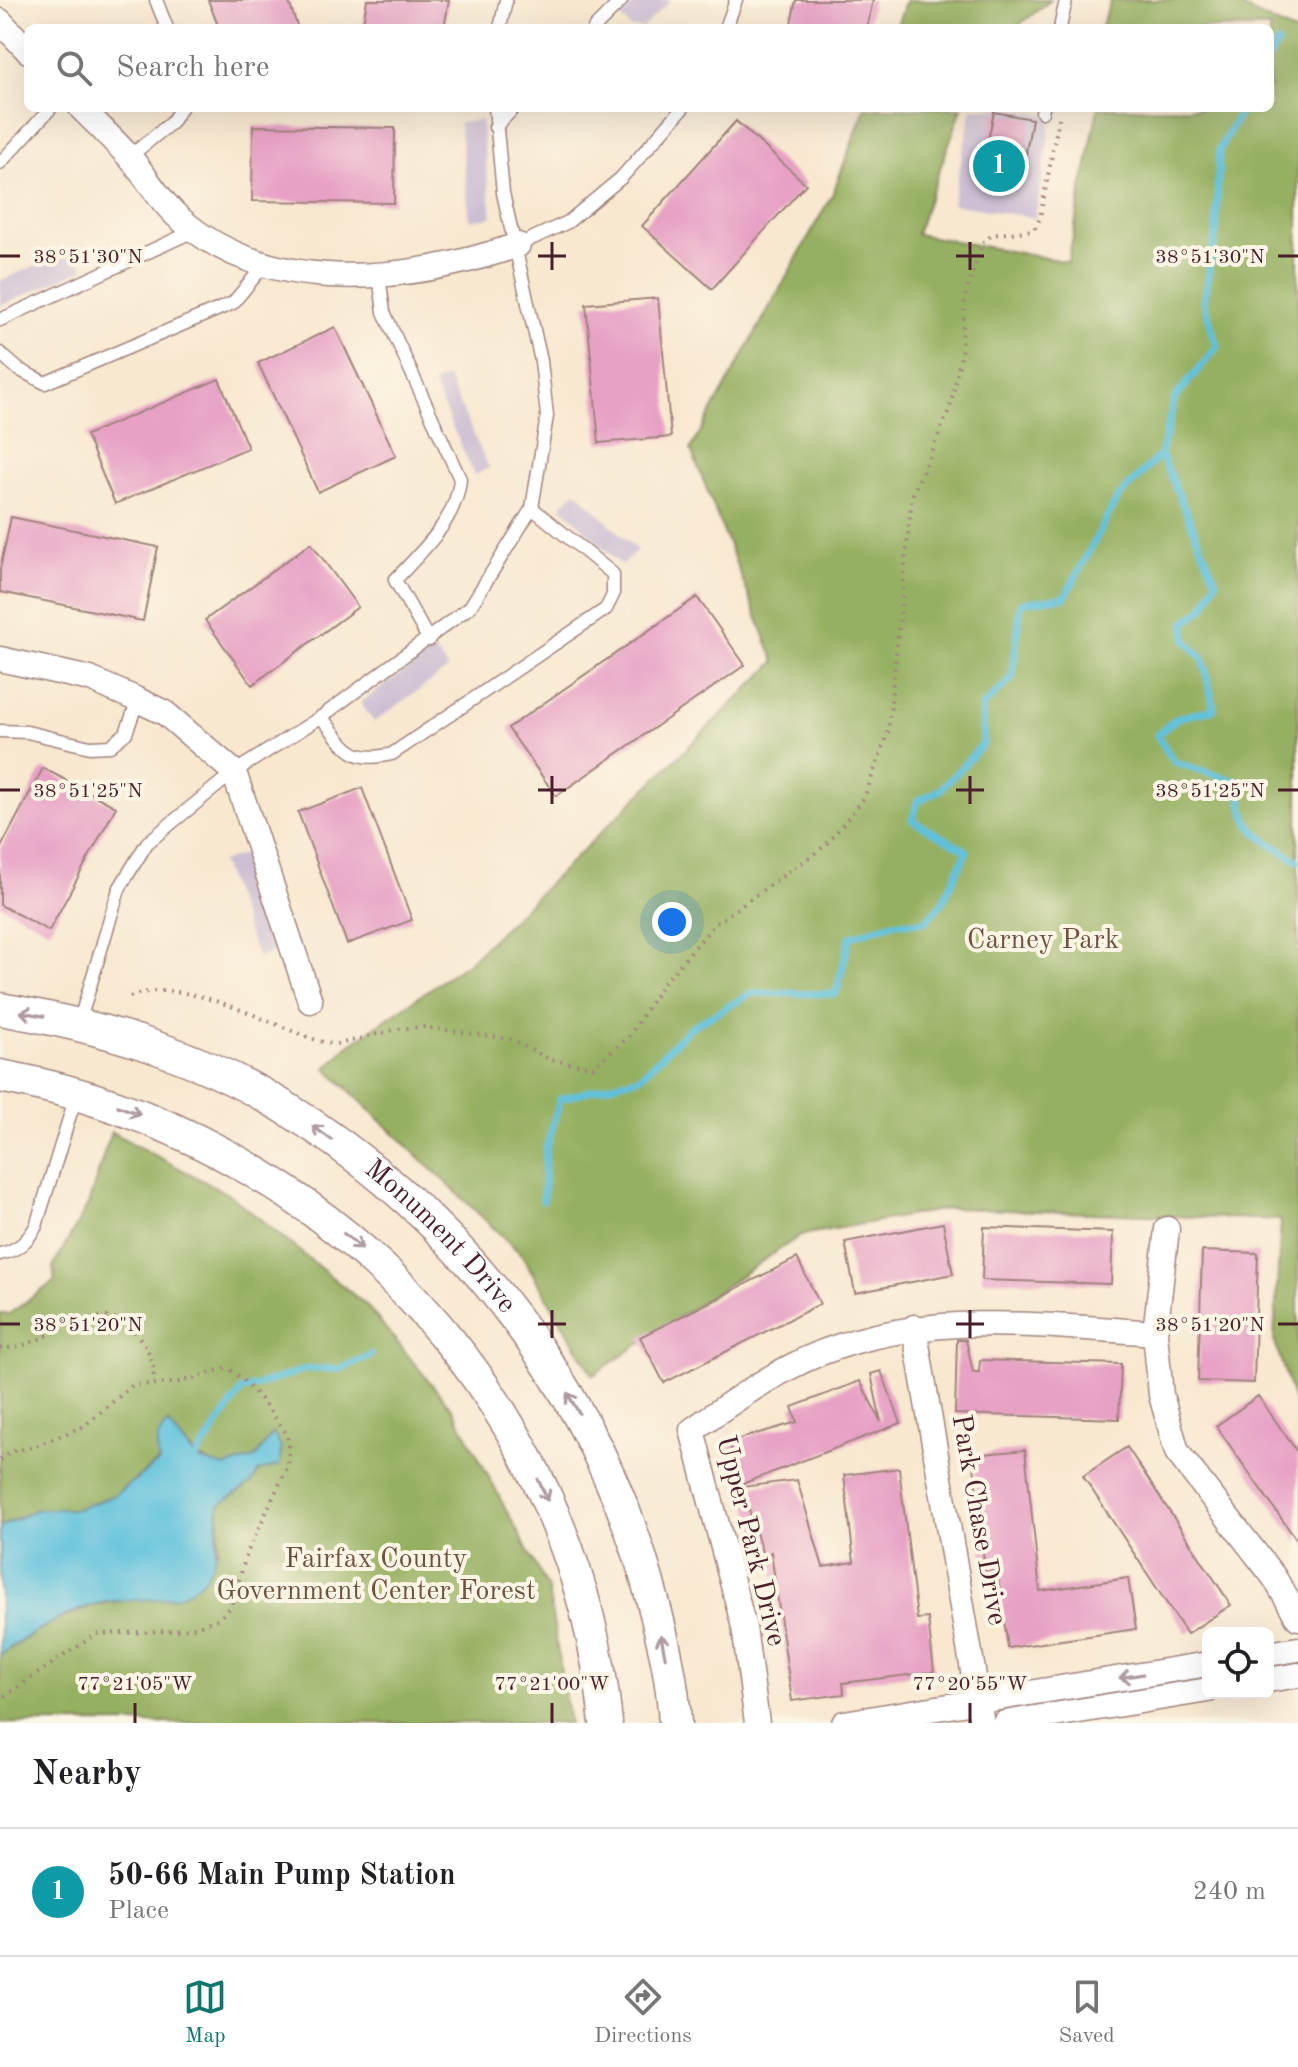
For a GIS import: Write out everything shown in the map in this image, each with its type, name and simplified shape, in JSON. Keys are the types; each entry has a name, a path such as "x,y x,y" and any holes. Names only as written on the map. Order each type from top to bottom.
{"main road":[{"name":"Monument Drive","path":"0,1009 79,1023 179,1056 282,1106 379,1177 437,1229 488,1284 545,1358 604,1461 644,1569 668,1667 675,1723"},
{"name":"Monument Drive","path":"0,1076 77,1093 186,1134 252,1168 312,1208 362,1248 430,1317 487,1391 532,1466 561,1530 594,1645 606,1723"}],"street":[{"path":"0,21 24,47"},
{"path":"85,112 129,157 176,215 220,249 265,264 379,276 462,264 518,245"},
{"path":"0,659 90,679 165,713 234,772 310,1001"},
{"path":"1167,1229 1155,1333 1161,1395 1177,1452 1274,1577 1298,1618"},
{"name":"Upper Park Drive","path":"757,1723 744,1627 692,1430 753,1387 839,1346 914,1327 982,1322 1155,1333"},
{"name":"Park Chase Drive","path":"914,1327 980,1712"},
{"path":"1274,1653 1298,1649"},
{"path":"844,1723 980,1712 1202,1665"},
{"path":"1274,1679 1298,1675"},
{"path":"1005,1723 1202,1691"}],"lane":[{"path":"156,0 165,24"},
{"path":"501,24 506,0"},
{"path":"598,24 622,0"},
{"path":"727,24 736,0"},
{"path":"1061,24 1066,0"},
{"path":"0,163 47,112"},
{"path":"129,157 171,123 178,112"},
{"path":"79,1023 119,889 147,843 234,772 321,717 470,607 532,508 547,416 541,361 518,245 503,193 495,112"},
{"path":"495,127 510,112"},
{"path":"518,245 568,222 621,178 679,112"},
{"path":"0,320 196,230"},
{"path":"0,353 18,369 45,383 233,303 265,264"},
{"path":"379,276 384,312 460,479 459,497 434,538 395,580 429,640"},
{"path":"321,717 351,752 366,760 392,754 606,609 613,595 613,574 532,508"},
{"path":"0,731 27,732 90,747 110,746 126,733 138,700"},
{"path":"0,1254 14,1250 29,1240 36,1226 77,1093"}],"path":[{"path":"130,997 147,992 210,999 323,1042 339,1044 398,1029 424,1027 510,1039 551,1060 593,1067 617,1049 628,1038 662,985 715,924 825,846 864,798 888,733 912,496 950,408 961,356 965,297 982,243 992,235 1034,230 1040,218 1060,112"},
{"path":"0,1348 34,1344 76,1321 104,1315 125,1323 139,1337 149,1352 153,1382"},
{"path":"0,1460 13,1451 33,1447 84,1426 133,1385 176,1383 226,1368 238,1375 286,1435 288,1466 247,1553 231,1607 220,1618 195,1627 96,1634 0,1699"}],"shaded area":[{"path":"639,0 671,0 647,24 627,24 621,18"},
{"path":"971,112 1030,112 1052,116 1035,218 952,204"},
{"path":"481,120 492,217 470,220 459,123"},
{"path":"74,248 84,269 0,306 0,281"},
{"path":"447,377 489,468 474,475 433,384"},
{"path":"576,491 637,550 622,566 561,506"},
{"path":"435,650 448,669 374,722 360,703"},
{"path":"244,854 281,949 258,958 221,862"}],"green space":[{"path":"906,0 1051,0 1020,24 897,24"},
{"name":"Carney Park","path":"1111,0 1227,0 1298,34 1298,1413 1274,1339 1281,1220 951,1208 801,1235 593,1375 522,1255 326,1068 348,1046 470,961 775,662 691,449 833,193 863,112 961,112 916,234 1068,262 1097,112 1274,112 1274,24 1102,24"},
{"name":"Fairfax County Government Center Forest","path":"111,1132 230,1195 366,1305 454,1411 548,1589 569,1723 0,1723 0,1655 52,1622 96,1604 183,1594 218,1550 219,1505 252,1483 273,1433 253,1458 226,1467 215,1465 194,1453 168,1424 159,1461 113,1496 75,1509 37,1509 0,1527 0,1314 9,1314 55,1281 53,1267 88,1205"}],"water":[{"path":"169,1424 197,1459 225,1467 255,1458 273,1433 281,1447 280,1465 259,1471 252,1483 219,1505 216,1551 205,1577 194,1588 168,1598 107,1602 81,1609 0,1655 0,1527 37,1509 76,1509 113,1496 159,1462 157,1441"}],"building":[{"path":"208,0 288,0 297,24 217,24"},
{"path":"367,0 449,0 445,24 363,24"},
{"path":"796,0 873,0 868,24 791,24"},
{"path":"994,112 1032,119 1021,181 995,176 994,182 972,178 977,148 986,150"},
{"path":"736,121 806,184 712,289 642,226"},
{"path":"253,126 395,128 394,203 252,201"},
{"path":"658,298 671,437 599,443 586,304"},
{"path":"335,327 396,456 318,492 258,363"},
{"path":"219,379 248,448 115,504 86,435"},
{"path":"11,517 158,547 143,621 0,592 0,569"},
{"path":"311,543 358,607 252,685 205,620"},
{"path":"697,597 745,665 556,796 508,728"},
{"path":"43,768 116,807 49,931 0,905 0,849"},
{"path":"362,788 412,920 347,944 298,812"},
{"path":"943,1223 953,1274 855,1293 845,1242"},
{"path":"984,1227 1113,1232 1111,1284 982,1280"},
{"path":"1202,1251 1258,1253 1254,1383 1198,1381"},
{"path":"797,1258 820,1304 664,1383 640,1337"},
{"path":"957,1340 966,1340 973,1372 979,1372 980,1360 1121,1364 1119,1419 955,1414"},
{"path":"881,1371 901,1423 742,1484 729,1442 797,1422 792,1407 860,1381 881,1422 871,1374"},
{"path":"1258,1396 1298,1453 1298,1542 1216,1426"},
{"path":"1127,1447 1231,1605 1187,1634 1083,1476"},
{"path":"1025,1450 1040,1591 1128,1578 1136,1629 1008,1648 997,1571 985,1572 973,1455"},
{"path":"899,1468 917,1619 928,1618 934,1672 843,1683 844,1694 792,1701 771,1552 763,1555 742,1487 797,1480 823,1567 854,1562 844,1475"}],"waterway":[{"path":"1274,50 1278,43"},
{"path":"543,1201 546,1149 560,1099 640,1077 691,1027 752,993 836,994 850,937 893,923 925,922 942,903 967,851 912,820 918,801 940,790 983,744 982,707 1012,678 1021,603 1065,597 1117,499 1161,454 1175,398 1217,347 1204,301 1216,233 1219,150 1240,112"},
{"path":"1161,454 1216,581 1204,608 1185,623 1186,640 1203,659 1214,709 1177,718 1157,735 1174,762 1239,782 1249,824 1262,838 1298,861"},
{"path":"192,1463 241,1391 306,1369 341,1369 371,1355"}],"place":[{"name":"50-66 Main Pump Station","path":"999,166"}]}
